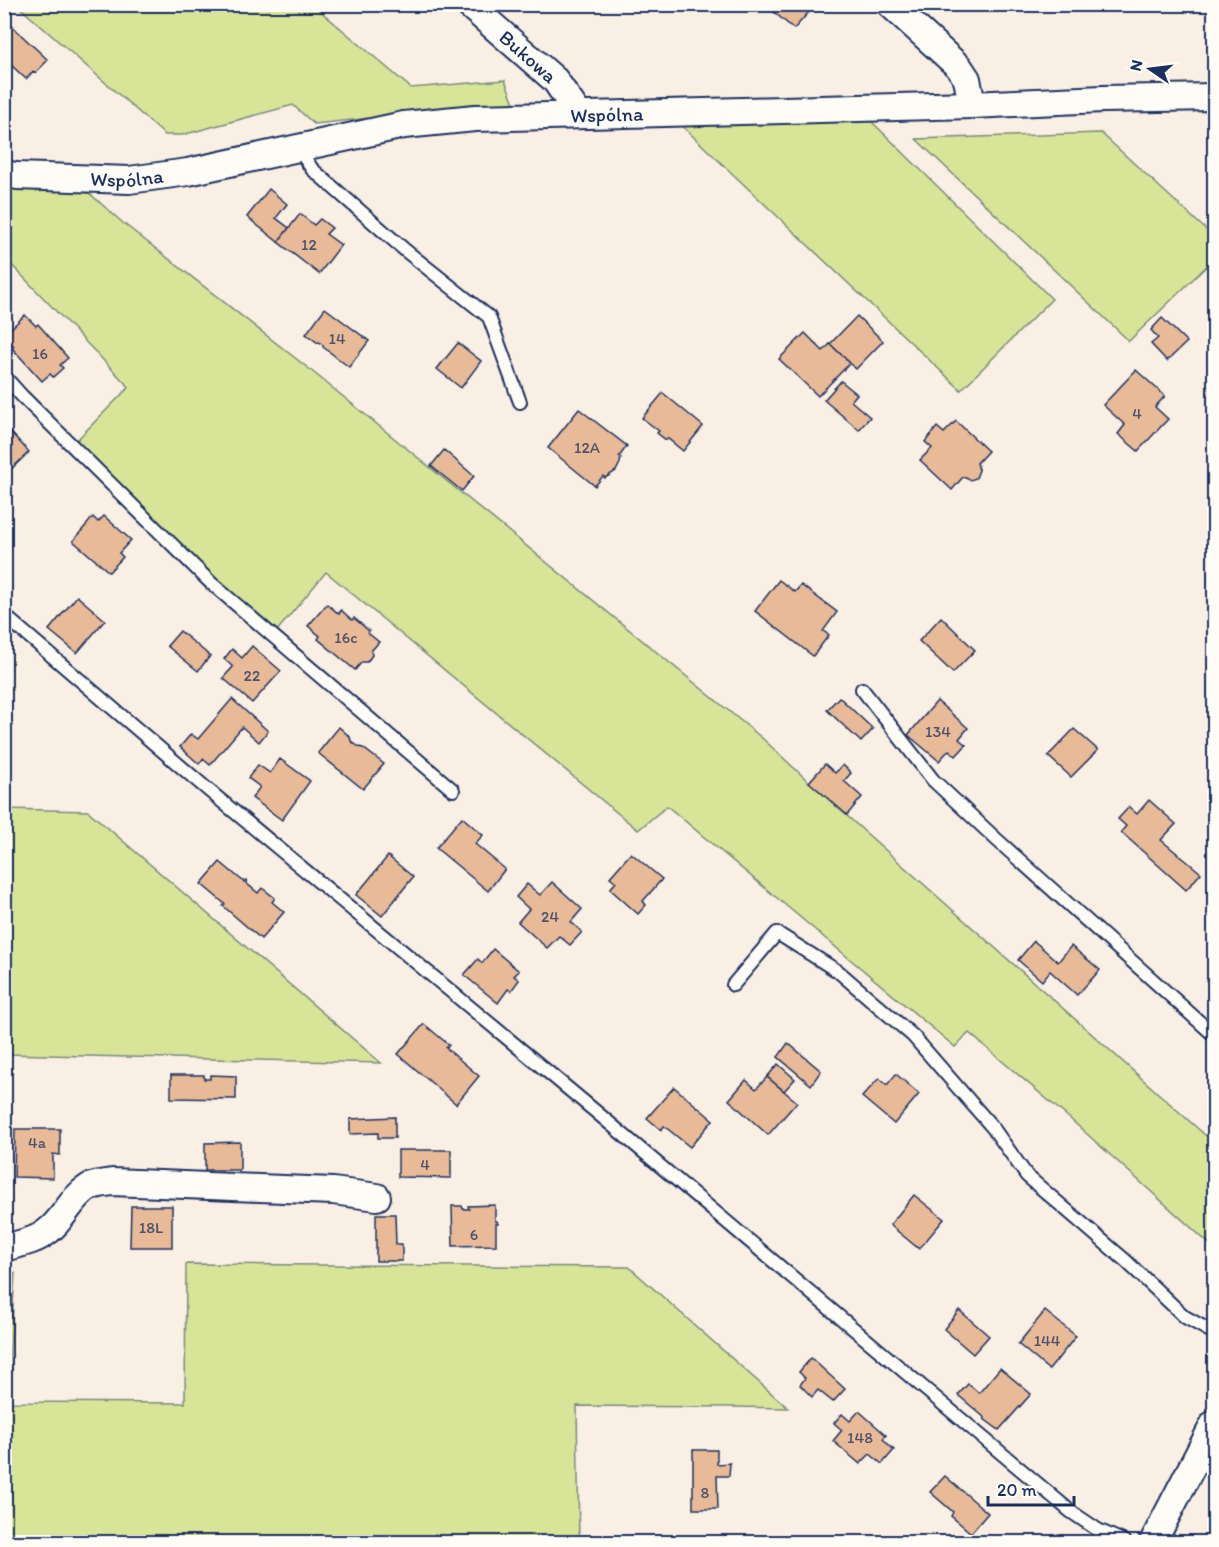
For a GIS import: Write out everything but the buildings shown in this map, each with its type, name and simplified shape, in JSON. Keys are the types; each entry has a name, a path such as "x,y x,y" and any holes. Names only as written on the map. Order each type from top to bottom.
{"street":[{"name":"Bukowa","path":"468,4 555,80 579,114"},
{"path":"890,4 959,67 967,79 972,105"},
{"name":"Wspólna","path":"4,174 129,180 188,171 404,125 475,118 1215,97"},
{"path":"4,1248 31,1240 49,1231 73,1200 90,1187 112,1182 333,1191 377,1197"},
{"path":"1153,1542 1215,1424"}],"lane":[{"path":"298,148 312,169 406,251 489,317 520,402"},
{"path":"4,376 211,583 453,790"},
{"path":"4,615 207,789 595,1111 1070,1511 1098,1530 1125,1542"},
{"path":"862,689 933,780 1215,1035"},
{"path":"733,985 777,933 839,972 913,1036 993,1128 1027,1176 1126,1261 1185,1317 1215,1333"}],"green space":[{"path":"17,5 313,5 411,88 505,80 514,103 314,124 293,105 182,135 165,135"},
{"path":"868,118 1052,299 961,390 682,126"},
{"path":"1101,133 1214,237 1214,259 1129,341 916,139"},
{"path":"4,187 89,193 123,223 308,368 762,738 1214,1143 1214,1248 1068,1117 969,1033 955,1047 667,806 638,830 326,572 276,632 217,580 76,441 129,387 5,258"},
{"path":"5,809 88,811 381,1063 5,1054"},
{"path":"186,1264 629,1267 788,1408 577,1406 579,1542 5,1542 5,1272 15,1273 7,1402 185,1403"}]}
